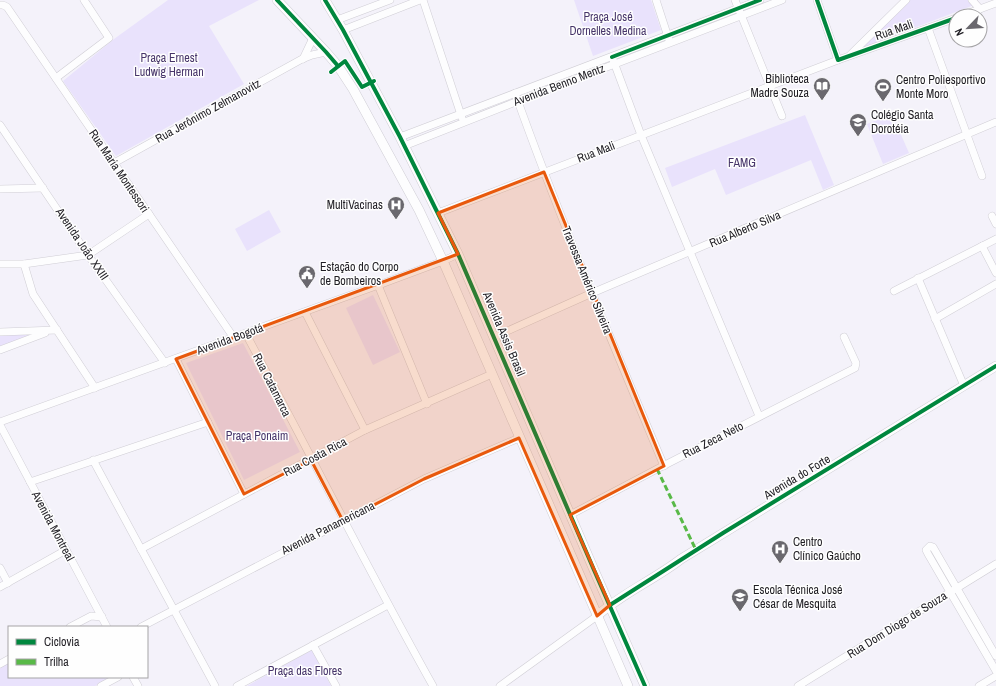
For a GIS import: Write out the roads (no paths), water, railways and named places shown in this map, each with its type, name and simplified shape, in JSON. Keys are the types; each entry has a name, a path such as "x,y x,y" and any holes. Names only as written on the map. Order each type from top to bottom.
{"main road":[{"path":"277,0 338,66 357,96 419,210 443,261 628,686"},
{"name":"Avenida Assis Brasil","path":"325,0 343,30 400,137 458,254 645,686"},
{"name":"Avenida do Forte","path":"597,616 610,605 717,536 996,366"}],"street":[{"path":"56,78 109,38 84,0"},
{"path":"337,20 390,0"},
{"path":"343,30 420,0"},
{"path":"423,0 463,123"},
{"path":"656,0 669,39"},
{"path":"735,0 782,116"},
{"name":"Avenida Benno Mentz","path":"740,13 760,0"},
{"name":"Avenida Benno Mentz","path":"400,137 577,69 613,60 740,13 782,0"},
{"path":"817,0 838,60"},
{"path":"848,56 906,0"},
{"path":"972,0 979,8"},
{"path":"983,8 996,3"},
{"name":"Rua Maria Montessori","path":"2,5 7,7 234,338"},
{"path":"378,5 382,14"},
{"name":"Rua Mali","path":"438,213 848,56 948,21"},
{"path":"928,28 982,176"},
{"path":"302,59 313,38"},
{"name":"Rua Jerônimo Zelmanovitz","path":"114,163 302,59 326,52"},
{"path":"613,60 642,135 759,416"},
{"name":"Avenida Benno Mentz","path":"404,146 580,77 613,60"},
{"path":"577,69 580,77"},
{"name":"Travessa Américo Silveira","path":"515,93 544,172 592,293 664,466"},
{"name":"Rua Alberto Silva","path":"494,337 592,293 996,122"},
{"name":"Avenida João XXIII","path":"0,125 88,255 165,363"},
{"path":"0,190 43,188"},
{"path":"0,264 24,264 88,255 149,214"},
{"path":"992,216 996,224"},
{"path":"894,291 996,239"},
{"path":"982,246 996,274"},
{"name":"Avenida Bogotá","path":"0,424 443,261 458,254"},
{"path":"24,264 33,294 54,330 95,388"},
{"path":"918,278 964,386"},
{"path":"935,319 996,284"},
{"path":"378,285 427,404"},
{"path":"305,312 365,430"},
{"path":"0,332 54,330"},
{"path":"0,350 54,330"},
{"name":"Rua Catamarca","path":"246,334 343,521 433,686"},
{"name":"Rua Zeca Neto","path":"570,515 856,367 856,363 844,337"},
{"path":"176,359 244,494"},
{"name":"Rua Costa Rica","path":"141,549 365,430 427,404 492,374"},
{"path":"30,482 208,422"},
{"name":"Avenida Montreal","path":"0,424 106,626"},
{"name":"Avenida Panamericana","path":"143,626 424,479 519,438"},
{"path":"93,460 215,686"},
{"path":"996,656 953,590 928,554 926,550 930,546 933,547 953,590 996,671"},
{"path":"0,587 66,550"},
{"name":"Rua Dom Diogo de Souza","path":"798,686 996,564"},
{"path":"0,568 8,583"},
{"path":"237,686 388,605"},
{"path":"72,626 91,616 102,618"},
{"path":"500,686 597,616"},
{"path":"313,645 336,686"},
{"path":"979,686 996,676"},
{"path":"101,686 116,678"}],"place":[{"name":"Biblioteca Madre Souza","path":"822,101"},
{"name":"Centro Poliesportivo Monte Moro","path":"883,102"},
{"name":"Colégio Santa Dorotéia","path":"858,137"},
{"name":"MultiVacinas","path":"396,220"},
{"name":"Estação do Corpo de Bombeiros","path":"307,289"},
{"name":"Centro Clínico Gaúcho","path":"780,564"},
{"name":"Escola Técnica José César de Mesquita","path":"740,612"}],"park label":[{"name":"Praça José Dornelles Medina","path":"608,24"},
{"name":"Praça Ernest Ludwig Herman","path":"169,65"},
{"name":"FAMG","path":"742,163"},
{"name":"Praça Ponaim","path":"257,436"},
{"name":"Praça das Flores","path":"305,671"}]}
